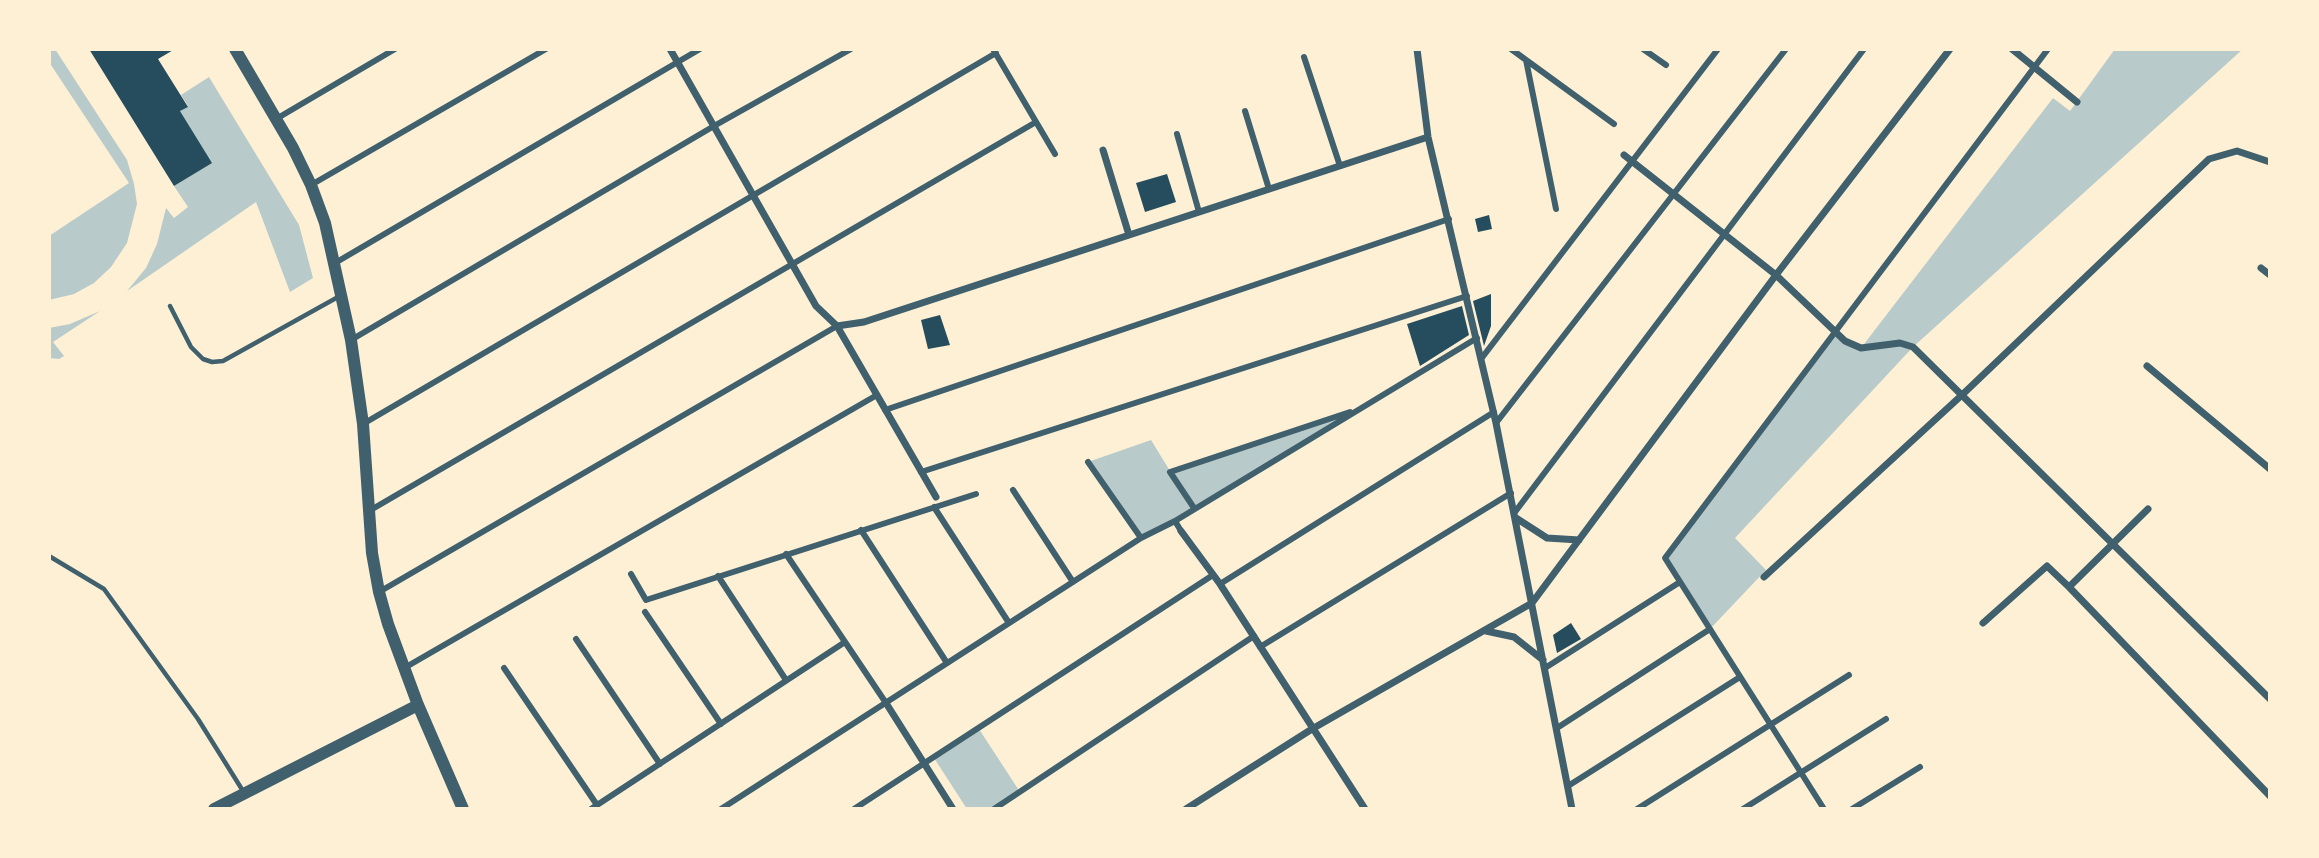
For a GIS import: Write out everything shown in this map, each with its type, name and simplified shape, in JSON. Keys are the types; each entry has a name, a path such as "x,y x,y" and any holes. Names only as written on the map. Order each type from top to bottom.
{"street":[{"path":"276,119 395,49"},
{"path":"311,185 545,49"},
{"path":"670,49 816,306 837,326 936,497"},
{"path":"335,263 700,49"},
{"path":"351,340 714,126 851,49"},
{"path":"1417,49 1428,137 1494,412 1572,809"},
{"path":"1511,49 1614,124"},
{"path":"1643,49 1666,65"},
{"path":"1481,359 1718,49"},
{"path":"1496,423 1786,49"},
{"path":"1515,515 1864,49"},
{"path":"1186,809 1312,729 1532,603 1776,275 1950,49"},
{"path":"2012,49 2077,102"},
{"path":"1824,809 1665,558 2048,49"},
{"path":"238,50 311,185 324,223 351,340 363,424 372,553 379,592 418,705 463,809"},
{"path":"363,424 754,197 994,51 1055,154"},
{"path":"1304,57 1340,166"},
{"path":"1526,60 1556,209"},
{"path":"1245,111 1269,189"},
{"path":"369,511 1036,122"},
{"path":"1177,134 1199,212"},
{"path":"379,592 837,326 864,322 1428,137"},
{"path":"1102,150 1129,236"},
{"path":"1764,577 1963,394 2209,159 2237,151 2270,162"},
{"path":"1624,155 1776,275 1844,341 1861,348 1900,343 1913,347 2270,699"},
{"path":"885,410 1449,219"},
{"path":"2261,268 2270,275"},
{"path":"922,472 1467,296"},
{"path":"721,809 1141,538 1175,521 1477,338"},
{"path":"2147,366 2270,469"},
{"path":"406,667 877,395"},
{"path":"1194,508 1170,472 1361,408"},
{"path":"1220,584 1494,412"},
{"path":"1088,462 1141,538"},
{"path":"1013,490 1073,582"},
{"path":"1261,647 1511,493"},
{"path":"631,574 646,600 976,494"},
{"path":"934,507 1009,623"},
{"path":"2069,587 2148,509"},
{"path":"1515,515 1547,538 1580,540"},
{"path":"1175,521 1254,636 1362,808"},
{"path":"861,530 947,663"},
{"path":"786,554 953,809"},
{"path":"1983,623 2047,566 2270,796"},
{"path":"854,809 1213,575"},
{"path":"718,576 786,680"},
{"path":"1544,664 1680,582"},
{"path":"645,612 721,723"},
{"path":"1557,728 1710,629"},
{"path":"1485,631 1514,637 1544,664"},
{"path":"994,809 1254,636"},
{"path":"576,639 660,764"},
{"path":"504,668 594,807 845,642"},
{"path":"1637,809 1849,675"},
{"path":"1568,786 1740,677"},
{"path":"214,809 418,705"},
{"path":"1743,809 1886,719"},
{"path":"1852,809 1920,767"}],"lane":[{"path":"170,306 191,346 203,359 212,362 223,361 342,295"},
{"path":"49,556 104,589 198,719 246,794"}],"shaded area":[{"path":"49,49 55,49 127,160 137,204 127,243 111,267 94,283 74,294 49,300 49,236 129,183 49,62"},
{"path":"2115,49 2243,49 1913,347 1735,538 1766,570 1710,629 1665,558 1835,332 1861,348 2053,98 2070,111"},
{"path":"209,77 299,225 313,278 290,292 256,202 127,291 146,268 157,244 166,208 174,218 188,207 174,186 211,163 180,111 188,106 181,95"},
{"path":"100,311 53,342 64,356 59,359 49,358 49,328 70,324"},
{"path":"1361,408 1141,538 1088,462 1151,440 1170,471"},
{"path":"979,729 1020,792 994,809 967,809 934,758"}],"building":[{"path":"89,49 175,49 158,59 188,107 180,111 212,163 174,186"},
{"path":"1167,174 1176,202 1145,212 1136,183"},
{"path":"1489,215 1492,229 1478,232 1475,219"},
{"path":"1491,294 1491,326 1484,346 1473,301"},
{"path":"1462,306 1469,335 1420,366 1407,324"},
{"path":"940,315 950,345 928,349 921,320"},
{"path":"1571,623 1581,639 1557,653 1553,635"}]}
